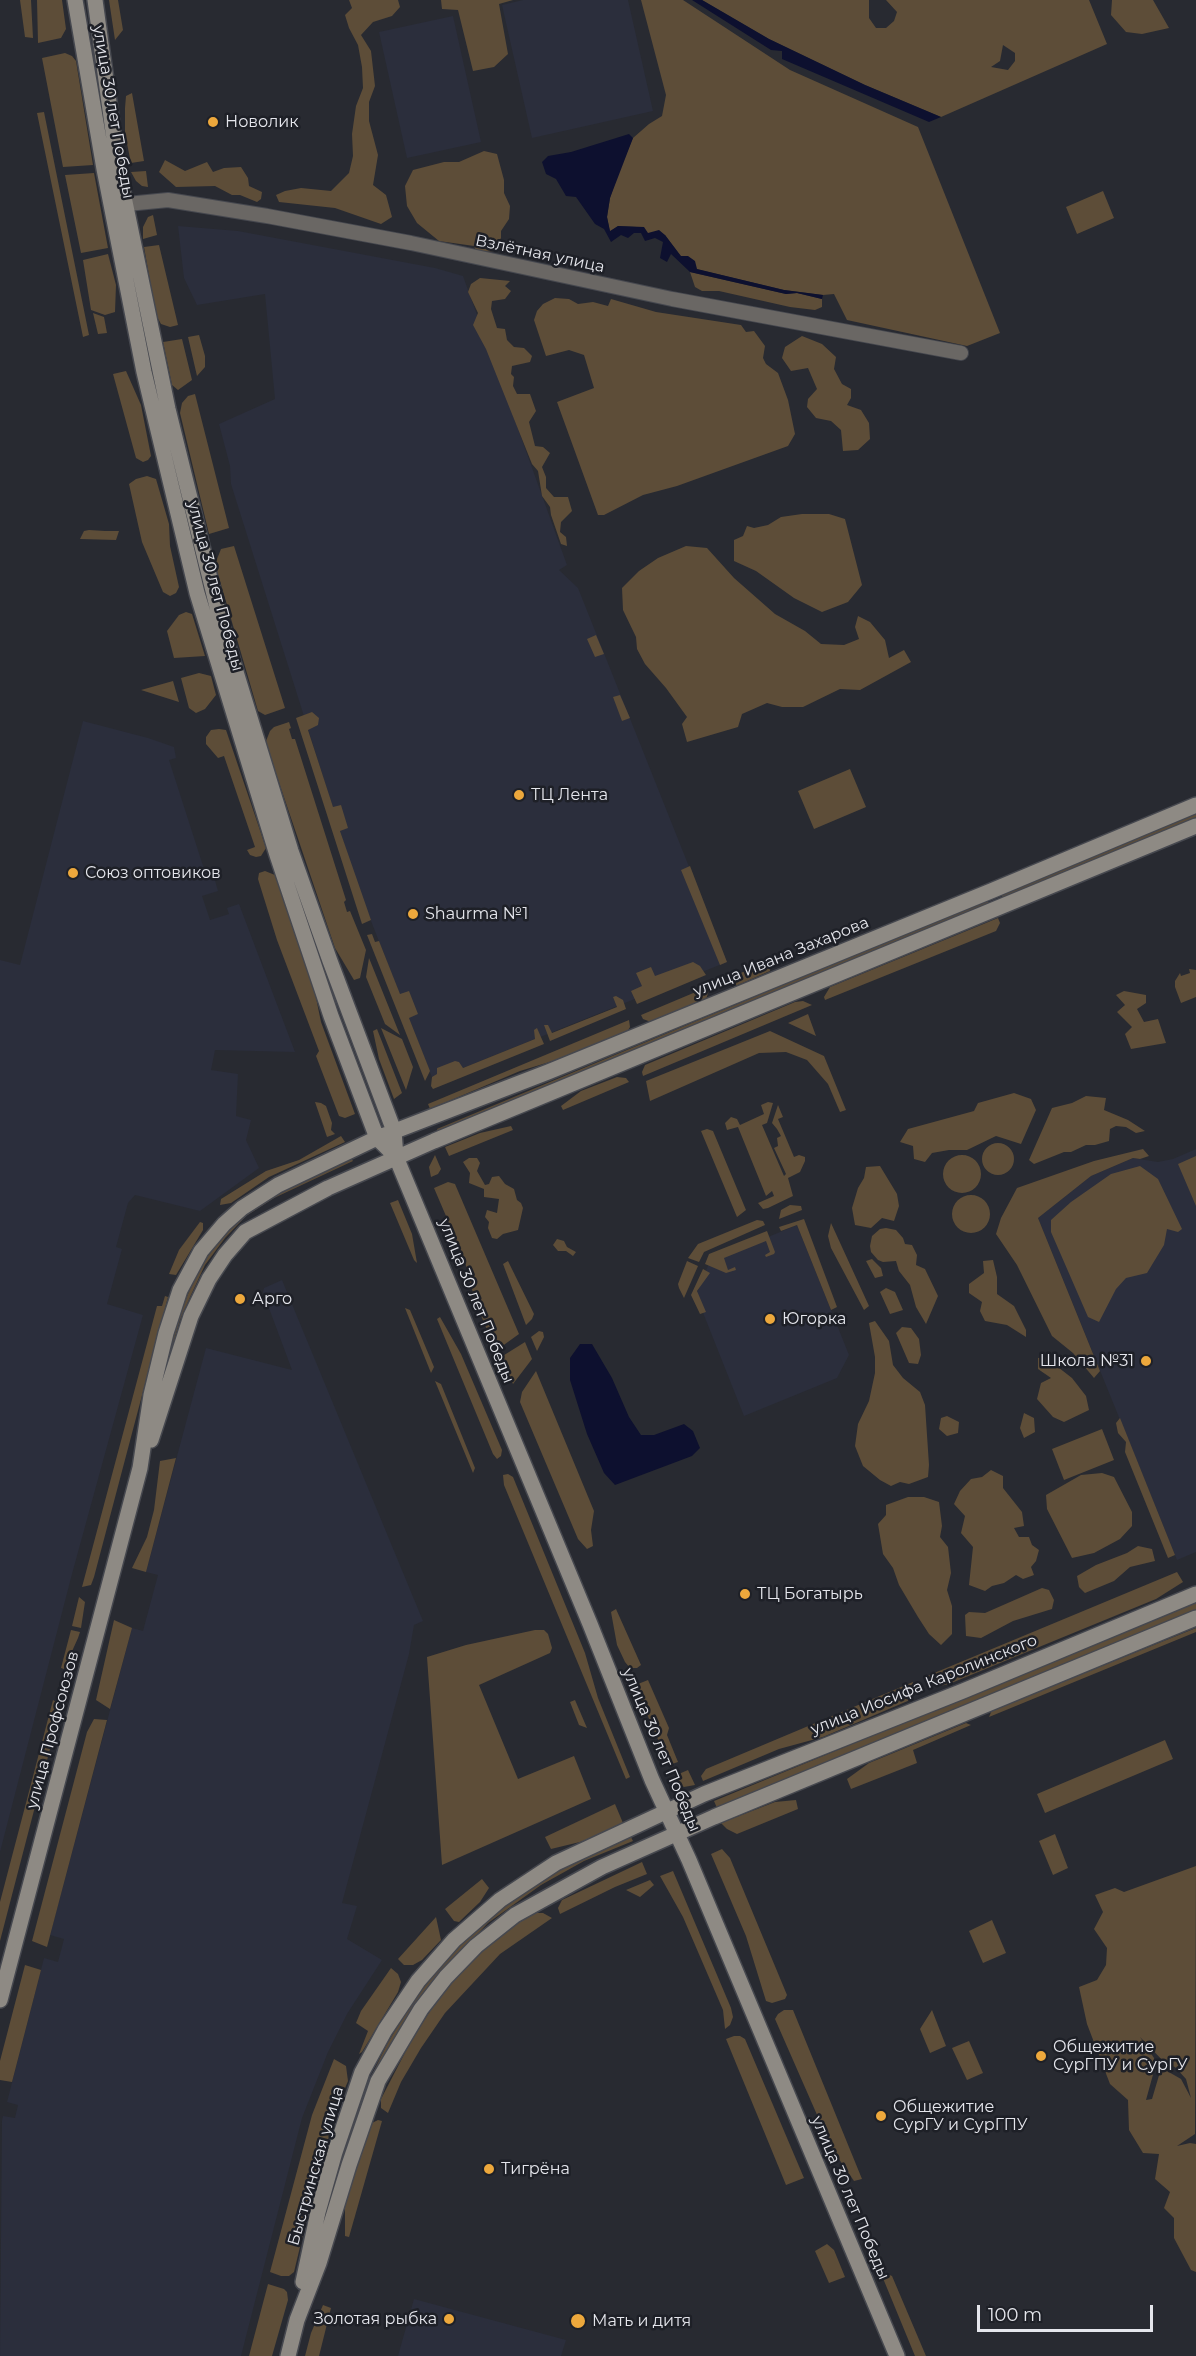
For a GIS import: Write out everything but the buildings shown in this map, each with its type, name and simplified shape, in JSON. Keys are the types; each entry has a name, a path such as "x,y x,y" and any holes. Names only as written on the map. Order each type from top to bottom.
{"main road":[{"name":"улица 30 лет Победы","path":"75,0 118,205 196,532 224,633 295,862 394,1131 396,1157 666,1811 897,2356"},
{"name":"улица 30 лет Победы","path":"95,0 118,205 147,383 197,593 277,855 331,1016 377,1138 396,1157"},
{"name":"улица Ивана Захарова","path":"377,1138 569,1064 1196,805"},
{"path":"396,1157 1196,826"},
{"name":"улица Профсоюзов","path":"140,1468 151,1395 166,1333 180,1290 201,1251 224,1224 251,1202 278,1185 377,1138"},
{"name":"улица Профсоюзов","path":"0,2000 140,1468 163,1407 191,1316 209,1279 225,1255 245,1232 327,1188 396,1157"},
{"name":"улица Иосифа Каролинского","path":"666,1811 792,1757 836,1742 1196,1594"},
{"path":"677,1834 1196,1618"},
{"name":"Быстринская улица","path":"288,2356 318,2212 349,2105 362,2072 385,2030 412,1989 454,1940 509,1893 556,1863 666,1811"},
{"name":"Быстринская улица","path":"297,2320 319,2263 378,2081 416,2018 440,1985 476,1946 515,1915 602,1867 677,1834"}],"street":[{"name":"Взлётная улица","path":"118,205 168,200 278,218 411,243 694,304 961,353"}],"shaded area":[{"path":"20,0 31,0 33,38 25,37"},
{"path":"37,0 62,0 66,29 61,38 38,43"},
{"path":"109,0 118,0 123,30 115,40"},
{"path":"349,0 398,0 400,7 392,16 373,22 361,35 371,51 375,86 369,102 369,121 378,155 373,185 386,195 392,217 381,224 335,208 279,202 276,195 301,188 331,191 349,173 353,156 352,134 356,106 363,88 358,45 345,15 352,8"},
{"path":"441,0 513,0 499,4 508,54 494,67 473,71 458,10 442,9"},
{"path":"523,0 628,0 653,111 532,138 502,5"},
{"path":"641,0 683,0 790,70 918,127 1000,333 967,346 847,320 834,294 823,295 784,290 696,269 681,257 665,235 647,233 636,227 618,226 610,232 607,217 618,173 633,138 662,116 666,95"},
{"path":"702,0 869,0 869,18 876,28 886,28 894,21 897,12 886,0 1089,0 1107,44 941,117 865,85 769,39","holes":["1003,45 1015,53 1015,61 1008,70 991,67 1000,61"]},
{"path":"1112,0 1153,0 1169,28 1142,34 1126,32 1111,15"},
{"path":"453,16 481,142 407,158 379,32"},
{"path":"65,53 76,61 93,165 63,167 42,58"},
{"path":"132,93 144,161 131,163 125,134 125,108 126,96"},
{"path":"44,112 89,335 83,337 37,113"},
{"path":"484,151 497,154 504,180 504,193 510,206 509,219 493,251 477,253 474,246 439,241 417,223 407,206 405,186 413,170 444,162 459,162"},
{"path":"165,160 185,171 207,162 213,172 224,168 241,167 248,178 249,186 262,192 261,199 257,202 240,195 232,195 215,186 176,187 159,172"},
{"path":"146,171 148,187 136,181 131,172"},
{"path":"94,173 108,248 81,253 65,175"},
{"path":"1103,191 1114,218 1077,234 1066,207"},
{"path":"153,215 157,235 143,239 143,227 148,217"},
{"path":"178,226 238,231 435,268 463,276 567,565 559,570 578,588 727,962 433,1080 357,885 231,484 230,466 219,424 275,399 265,294 197,305 184,278"},
{"path":"159,245 178,325 170,327 161,324 156,315 144,247"},
{"path":"108,254 116,285 115,312 105,315 91,310 83,260"},
{"path":"690,272 786,294 797,293 822,299 822,307 815,310 790,307 719,291 702,291 695,287"},
{"path":"480,278 510,281 505,286 511,291 505,299 492,301 491,309 497,328 505,329 507,340 514,347 524,348 532,356 530,362 512,366 513,386 517,394 530,394 536,411 529,422 535,446 543,447 550,453 542,467 546,477 546,488 554,497 568,497 572,511 561,522 560,532 566,537 567,546 561,544 550,507 542,496 538,471 532,464 486,349 473,325 478,313 468,292 471,284"},
{"path":"555,298 569,299 578,304 593,302 608,306 611,299 656,312 741,325 746,332 754,331 765,346 763,358 766,364 778,373 788,400 795,434 788,446 677,486 643,495 604,515 598,515 557,402 594,388 584,355 569,350 546,356 534,320 543,304"},
{"path":"93,313 104,317 107,333 98,334"},
{"path":"199,335 205,356 205,367 197,376 188,337"},
{"path":"802,336 822,344 836,357 834,369 842,384 851,389 851,398 847,405 861,410 869,423 870,439 858,450 843,451 841,430 831,421 816,418 807,407 808,399 817,389 808,368 791,371 782,358 785,347"},
{"path":"182,339 192,380 178,390 172,385 163,342"},
{"path":"126,371 141,405 151,456 143,462 136,458 113,374"},
{"path":"195,394 229,528 209,534 180,413 182,403 188,396"},
{"path":"147,476 156,479 169,524 170,546 179,587 176,593 170,596 163,592 142,542 129,484"},
{"path":"829,514 845,519 862,585 848,602 822,612 794,598 756,571 734,561 734,540 743,536 747,526 754,528 768,525 781,517"},
{"path":"84,531 119,531 116,540 80,539"},
{"path":"234,546 285,708 265,715 258,711 215,564 221,549"},
{"path":"686,546 707,548 734,578 775,614 805,631 821,644 844,645 859,639 855,627 858,616 870,622 885,640 889,658 904,650 911,662 860,690 840,689 803,707 782,707 767,703 742,714 738,727 687,742 682,724 687,717 645,664 637,649 636,637 623,610 622,588 639,571 658,558"},
{"path":"186,612 192,614 205,656 174,658 167,631 179,615"},
{"path":"596,635 604,654 595,657 587,639"},
{"path":"199,673 211,676 216,695 205,709 196,713 189,708 181,678"},
{"path":"173,681 179,702 141,690"},
{"path":"620,695 630,718 622,721 613,697"},
{"path":"312,712 319,718 318,725 308,730 333,807 341,805 348,828 340,831 371,920 362,924 296,718"},
{"path":"83,721 174,747 176,758 169,760 205,872 212,870 218,891 202,896 210,920 229,914 227,908 239,904 295,1052 215,1050 211,1070 238,1074 236,1116 251,1120 246,1140 259,1168 200,1211 135,1195 128,1203 116,1247 122,1249 107,1304 143,1315 72,1574 0,1852 0,960 20,965"},
{"path":"289,722 292,739 295,739 346,900 344,902 347,912 350,911 366,950 360,978 354,980 335,948 267,747 266,741 270,731 274,727"},
{"path":"211,730 226,730 266,848 261,856 250,855 247,850 255,847 224,756 218,758 206,744 206,737"},
{"path":"850,769 866,807 814,829 798,791"},
{"path":"1196,814 1196,819 1003,899 1001,894"},
{"path":"690,866 727,962 720,965 681,870"},
{"path":"265,871 275,875 314,988 321,1022 355,1114 345,1118 339,1116 316,1056 319,1051 277,940 258,879 259,873"},
{"path":"987,900 989,904 439,1134 437,1129"},
{"path":"998,918 1000,923 996,931 825,1000 824,997 830,987"},
{"path":"372,934 375,942 379,941 400,994 409,991 418,1014 409,1018 430,1071 425,1081 367,935"},
{"path":"369,958 400,1035 385,1024 366,977"},
{"path":"771,960 770,971 738,985 722,981"},
{"path":"693,962 700,966 706,975 637,1004 631,991 642,986 636,973 651,967 655,976"},
{"path":"1189,969 1196,970 1196,997 1181,1003 1175,981 1180,973 1181,976 1190,973"},
{"path":"710,986 706,1000 651,1022 643,1019 641,1015"},
{"path":"1124,991 1146,995 1146,1003 1137,1009 1144,1022 1158,1019 1166,1043 1131,1049 1125,1034 1132,1027 1117,1012 1125,1005 1116,995"},
{"path":"616,996 623,1000 626,1009 550,1041 544,1025 548,1025 552,1033 617,1007 613,997"},
{"path":"803,1001 812,1005 643,1076 645,1065 795,1002"},
{"path":"808,1014 816,1036 788,1023"},
{"path":"629,1020 630,1027 627,1032 566,1057 520,1071 430,1109 428,1104"},
{"path":"381,1028 402,1039 413,1067 406,1090"},
{"path":"537,1028 544,1044 433,1089 431,1086 432,1077 437,1074 437,1068 455,1061 459,1062 463,1068 535,1039 534,1030"},
{"path":"377,1029 402,1093 394,1099 379,1059 373,1031"},
{"path":"770,1031 824,1056 846,1110 840,1112 828,1084 807,1060 786,1052 759,1053 650,1101 646,1081"},
{"path":"617,1077 626,1078 629,1082 563,1110 561,1106 581,1091"},
{"path":"1014,1093 1031,1099 1036,1110 1021,1144 996,1136 967,1150 932,1153 925,1162 914,1159 913,1146 900,1142 908,1129 974,1111 978,1103"},
{"path":"1086,1096 1106,1098 1104,1110 1128,1120 1145,1131 1136,1133 1126,1127 1116,1126 1110,1129 1109,1141 1086,1145 1034,1164 1029,1160 1052,1108 1072,1103"},
{"path":"315,1102 326,1106 332,1123 331,1130 335,1134 327,1137"},
{"path":"768,1102 773,1103 767,1123 762,1125 784,1176 786,1174 774,1148 778,1146 777,1138 781,1136 772,1123 778,1105 783,1117 778,1119 794,1157 799,1155 805,1157 805,1161 800,1172 788,1178 793,1196 763,1209 758,1203 774,1196 772,1191 766,1196 738,1127 727,1130 725,1123 731,1117 737,1119 740,1125 764,1114 761,1105"},
{"path":"511,1126 513,1130 449,1156 445,1147 480,1133"},
{"path":"707,1129 713,1131 746,1210 737,1217 701,1131"},
{"path":"341,1136 345,1142 269,1177 231,1203 220,1205 221,1199 266,1171 299,1160"},
{"path":"998,1143 1009,1148 1014,1159 1009,1170 998,1175 987,1170 982,1159 987,1148"},
{"path":"1143,1149 1149,1156 1140,1159 1133,1158 1091,1176 1038,1218 1100,1371 1094,1378 1073,1353 1052,1336 1017,1265 996,1234 1001,1218 1017,1188 1094,1161"},
{"name":"Школа №31","path":"1196,1149 1196,1552 1177,1560 1038,1218 1091,1176 1133,1158 1158,1162 1173,1159"},
{"path":"435,1155 441,1169 438,1174 431,1177 429,1167"},
{"path":"962,1155 975,1161 981,1174 975,1187 962,1193 949,1187 943,1174 949,1161"},
{"path":"1196,1156 1196,1206 1178,1164"},
{"path":"351,1158 353,1161 274,1198 246,1216 225,1238 205,1265 180,1320 158,1397 178,1319 188,1294 202,1264 223,1236 244,1215 271,1195"},
{"path":"469,1158 477,1158 480,1163 477,1171 485,1185 489,1184 492,1177 499,1176 505,1184 514,1189 517,1200 523,1208 518,1230 503,1234 497,1239 492,1238 488,1228 489,1222 485,1217 487,1210 497,1213 499,1199 484,1197 484,1189 469,1183 470,1173 463,1162"},
{"path":"880,1166 897,1194 899,1206 894,1221 882,1218 871,1228 855,1225 852,1208 866,1167"},
{"path":"1140,1166 1158,1179 1182,1229 1178,1232 1167,1229 1164,1245 1147,1273 1126,1278 1116,1289 1099,1322 1088,1317 1051,1232 1051,1220 1071,1202 1111,1174"},
{"path":"448,1182 455,1184 519,1334 501,1347 494,1347 475,1301 464,1258 434,1188"},
{"path":"971,1195 985,1200 990,1214 985,1228 971,1233 957,1228 952,1214 957,1200"},
{"path":"398,1200 412,1234 417,1263 390,1203"},
{"path":"790,1205 801,1206 802,1210 779,1219 781,1210"},
{"path":"804,1219 837,1307 831,1310 797,1225 781,1231 779,1227"},
{"path":"757,1220 763,1221 765,1225 704,1252 699,1262 688,1258 698,1244"},
{"path":"200,1222 203,1223 203,1230 176,1275 169,1274 179,1250"},
{"path":"831,1223 869,1306 864,1310 831,1248 828,1236"},
{"name":"Югорка","path":"797,1225 849,1355 837,1378 744,1416 696,1295 710,1261"},
{"path":"880,1229 896,1230 905,1244 912,1245 917,1255 916,1265 925,1269 938,1296 926,1324 916,1307 910,1285 899,1271 896,1261 883,1262 871,1252 872,1236"},
{"path":"767,1231 774,1254 766,1257 765,1255 770,1252 766,1241 724,1258 728,1270 735,1267 736,1270 726,1273 705,1264 709,1254"},
{"path":"557,1239 564,1241 567,1247 576,1252 573,1256 566,1251 558,1251 553,1245"},
{"path":"872,1259 881,1268 883,1276 875,1278 866,1261"},
{"path":"993,1260 997,1277 997,1294 1014,1306 1026,1330 1026,1337 1007,1325 985,1321 980,1311 982,1302 969,1293 969,1284 984,1273 983,1261"},
{"path":"508,1261 534,1314 526,1325 503,1264"},
{"path":"687,1261 698,1266 684,1298 678,1284"},
{"path":"703,1269 710,1273 697,1291 706,1312 700,1314 691,1295"},
{"path":"282,1280 423,1621 414,1625 409,1654 342,1903 357,1906 347,1939 382,1960 347,2014 328,2052 302,2118 241,2356 0,2356 2,2121 3,2116 15,2118 18,2105 7,2102 44,1958 58,1962 64,1939 50,1935 132,1628 143,1631 158,1575 146,1572 206,1348 292,1370 263,1292 264,1288"},
{"path":"886,1288 895,1292 903,1310 890,1314 880,1292"},
{"path":"165,1296 168,1297 94,1577 91,1585 82,1587 157,1306 162,1306"},
{"path":"405,1308 410,1310 434,1367 431,1373"},
{"path":"440,1317 461,1354 502,1450 501,1456 497,1459 437,1319"},
{"path":"875,1321 889,1341 893,1365 903,1378 920,1392 925,1405 928,1477 909,1484 900,1482 891,1486 880,1480 863,1466 855,1446 858,1424 869,1401 875,1373 875,1357 869,1323"},
{"path":"902,1327 911,1328 919,1339 921,1355 918,1364 909,1363 896,1333"},
{"path":"539,1331 543,1332 544,1337 537,1351 531,1337"},
{"path":"525,1342 532,1359 513,1384 501,1357"},
{"path":"1045,1357 1072,1378 1086,1396 1089,1410 1064,1422 1053,1417 1037,1399 1041,1383 1051,1378 1038,1369 1038,1358"},
{"path":"536,1371 594,1511 591,1530 593,1546 587,1549 578,1539 520,1402 522,1392"},
{"path":"435,1381 441,1384 475,1468 473,1473"},
{"path":"1024,1413 1034,1418 1035,1432 1024,1438 1020,1428"},
{"path":"947,1416 959,1422 958,1433 947,1436 939,1429 941,1418"},
{"path":"1120,1418 1175,1555 1168,1558 1125,1452 1126,1442 1118,1433 1116,1423"},
{"path":"1102,1429 1114,1460 1064,1480 1052,1449"},
{"path":"176,1458 146,1572 132,1568 147,1537 154,1510 160,1461"},
{"path":"991,1470 1003,1476 1003,1488 1022,1512 1024,1526 1014,1528 1019,1537 1029,1537 1032,1545 1039,1550 1036,1561 1031,1567 1034,1575 1023,1579 1016,1575 985,1591 969,1585 973,1547 961,1533 965,1516 954,1504 960,1491 971,1479 982,1477"},
{"path":"1102,1473 1114,1477 1132,1512 1132,1526 1120,1539 1094,1553 1072,1558 1047,1509 1046,1495 1081,1475"},
{"path":"508,1474 513,1477 585,1653 598,1698 630,1777 626,1779 504,1485 503,1475"},
{"path":"908,1497 924,1497 939,1502 942,1526 940,1537 948,1547 951,1573 947,1590 952,1606 952,1634 941,1645 929,1634 918,1617 899,1585 893,1568 883,1554 878,1524 886,1515 886,1505"},
{"path":"1138,1546 1152,1549 1155,1561 1130,1567 1114,1581 1085,1593 1079,1587 1077,1576"},
{"path":"1177,1572 1183,1582 1156,1599 949,1684 940,1686 933,1683 927,1676"},
{"path":"1042,1588 1049,1590 1054,1600 1052,1609 1013,1621 981,1638 966,1636 965,1615 969,1612 985,1613"},
{"path":"79,1597 85,1602 81,1628 72,1626"},
{"path":"1196,1602 1196,1610 717,1808 714,1801"},
{"path":"616,1609 641,1665 637,1668 630,1668 617,1645 611,1612"},
{"path":"114,1620 132,1628 110,1709 96,1700"},
{"path":"1196,1628 1196,1632 989,1717 992,1710"},
{"path":"71,1630 80,1632 64,1669 61,1668"},
{"path":"544,1630 548,1634 552,1648 550,1653 479,1685 518,1779 574,1756 591,1799 442,1865 427,1657 466,1645"},
{"path":"648,1680 669,1728 667,1735 678,1762 669,1765 637,1691 638,1684"},
{"path":"913,1682 914,1694 910,1700 823,1737 779,1749 703,1781 701,1776 706,1769"},
{"path":"53,1700 56,1702 50,1749 0,1941 0,1902"},
{"path":"575,1700 587,1728 579,1725 570,1702"},
{"path":"94,1719 107,1720 47,1947 32,1941 87,1732"},
{"path":"966,1723 971,1725 913,1750 917,1763 851,1789 847,1779 869,1763"},
{"path":"1165,1740 1173,1759 1045,1813 1037,1794"},
{"path":"688,1770 695,1785 684,1787 677,1782 674,1776"},
{"path":"796,1800 798,1809 737,1834 721,1823 775,1802"},
{"path":"615,1804 623,1823 584,1841 551,1849 545,1837"},
{"path":"1055,1834 1068,1868 1053,1875 1039,1841"},
{"path":"630,1835 633,1841 584,1861 541,1885 488,1923 438,1975 412,2008 368,2090 317,2254 344,2148 365,2089 386,2046 409,2007 461,1944 514,1898 564,1867"},
{"path":"722,1849 730,1858 787,1995 785,1999 772,2003 766,2001 746,1936 711,1854"},
{"path":"642,1862 647,1874 560,1914 558,1908 562,1900"},
{"path":"1196,1866 1195,2134 1177,2146 1196,2144 1196,2272 1191,2270 1174,2238 1174,2218 1164,2208 1170,2192 1155,2179 1159,2154 1143,2153 1129,2130 1128,2100 1110,2084 1087,2024 1079,1987 1097,1980 1106,1965 1107,1948 1094,1929 1103,1912 1095,1895 1115,1888 1124,1892","holes":["1140,2037 1166,2064 1175,2067 1186,2079 1191,2098 1181,2079 1167,2071 1160,2072 1152,2099 1146,2100 1154,2071 1154,2058"]},
{"path":"673,1871 731,2008 733,2017 730,2025 725,2029 723,2010 683,1917 660,1876"},
{"path":"482,1879 489,1888 480,1902 459,1922 454,1921 445,1909"},
{"path":"650,1880 654,1885 640,1897 626,1890"},
{"path":"534,1913 543,1913 552,1918 500,1954 445,2013 401,2082 388,2113 381,2108 381,2099 410,2043 433,2006 458,1975 488,1946 516,1922"},
{"path":"436,1917 441,1940 422,1960 413,1965 404,1965 398,1959"},
{"path":"992,1920 1006,1953 983,1963 969,1931"},
{"path":"25,1965 41,1970 12,2082 0,2080 0,2061"},
{"path":"391,1968 398,1974 401,1982 398,1992 359,2054 368,2031 356,2023 361,2011"},
{"path":"784,2010 793,2010 862,2179 854,2181 832,2149 775,2019"},
{"path":"932,2010 946,2046 930,2053 920,2029"},
{"path":"734,2036 745,2039 804,2178 786,2185 726,2039"},
{"path":"969,2041 983,2073 967,2080 952,2048"},
{"path":"334,2059 346,2066 348,2081 338,2105 315,2184 294,2272 289,2276 281,2276 270,2272 312,2115"},
{"path":"382,2121 349,2237 345,2236 345,2206 367,2133 372,2123"},
{"path":"827,2244 834,2250 845,2277 829,2283 815,2251"},
{"path":"880,2271 892,2276 926,2356 915,2356"},
{"path":"268,2284 284,2289 288,2300 272,2356 249,2356"},
{"name":"Золотая рыбка","path":"414,2299 566,2340 561,2356 398,2356"},
{"path":"323,2305 331,2308 319,2356 305,2356 311,2333"}],"water":[{"path":"692,0 702,0 769,39 865,85 941,117 929,122 782,59 782,51 771,50"},
{"path":"629,134 633,138 610,198 607,217 610,231 618,226 644,227 648,233 659,230 681,256 688,256 695,261 697,269 784,290 823,295 822,299 797,293 786,294 690,272 671,254 667,262 660,258 663,242 655,238 645,241 641,233 634,233 628,238 621,235 611,242 604,229 595,224 576,197 566,196 556,179 546,174 542,162 548,156 571,152"},
{"path":"580,1344 592,1344 612,1378 629,1417 641,1435 654,1435 684,1424 693,1431 700,1448 692,1456 615,1485 604,1473 587,1434 570,1380 570,1358"}],"place":[{"name":"Новолик","path":"213,122"},
{"name":"ТЦ Лента","path":"519,795"},
{"name":"Союз оптовиков","path":"73,873"},
{"name":"Shaurma №1","path":"413,914"},
{"name":"Арго","path":"240,1299"},
{"name":"Югорка","path":"770,1319"},
{"name":"Школа №31","path":"1146,1361"},
{"name":"ТЦ Богатырь","path":"745,1594"},
{"name":"Общежитие СурГПУ и СурГУ","path":"1041,2056"},
{"name":"Общежитие СурГУ и СурГПУ","path":"881,2116"},
{"name":"Тигрёна","path":"489,2169"},
{"name":"Золотая рыбка","path":"449,2319"},
{"name":"Мать и дитя","path":"578,2321"}]}
